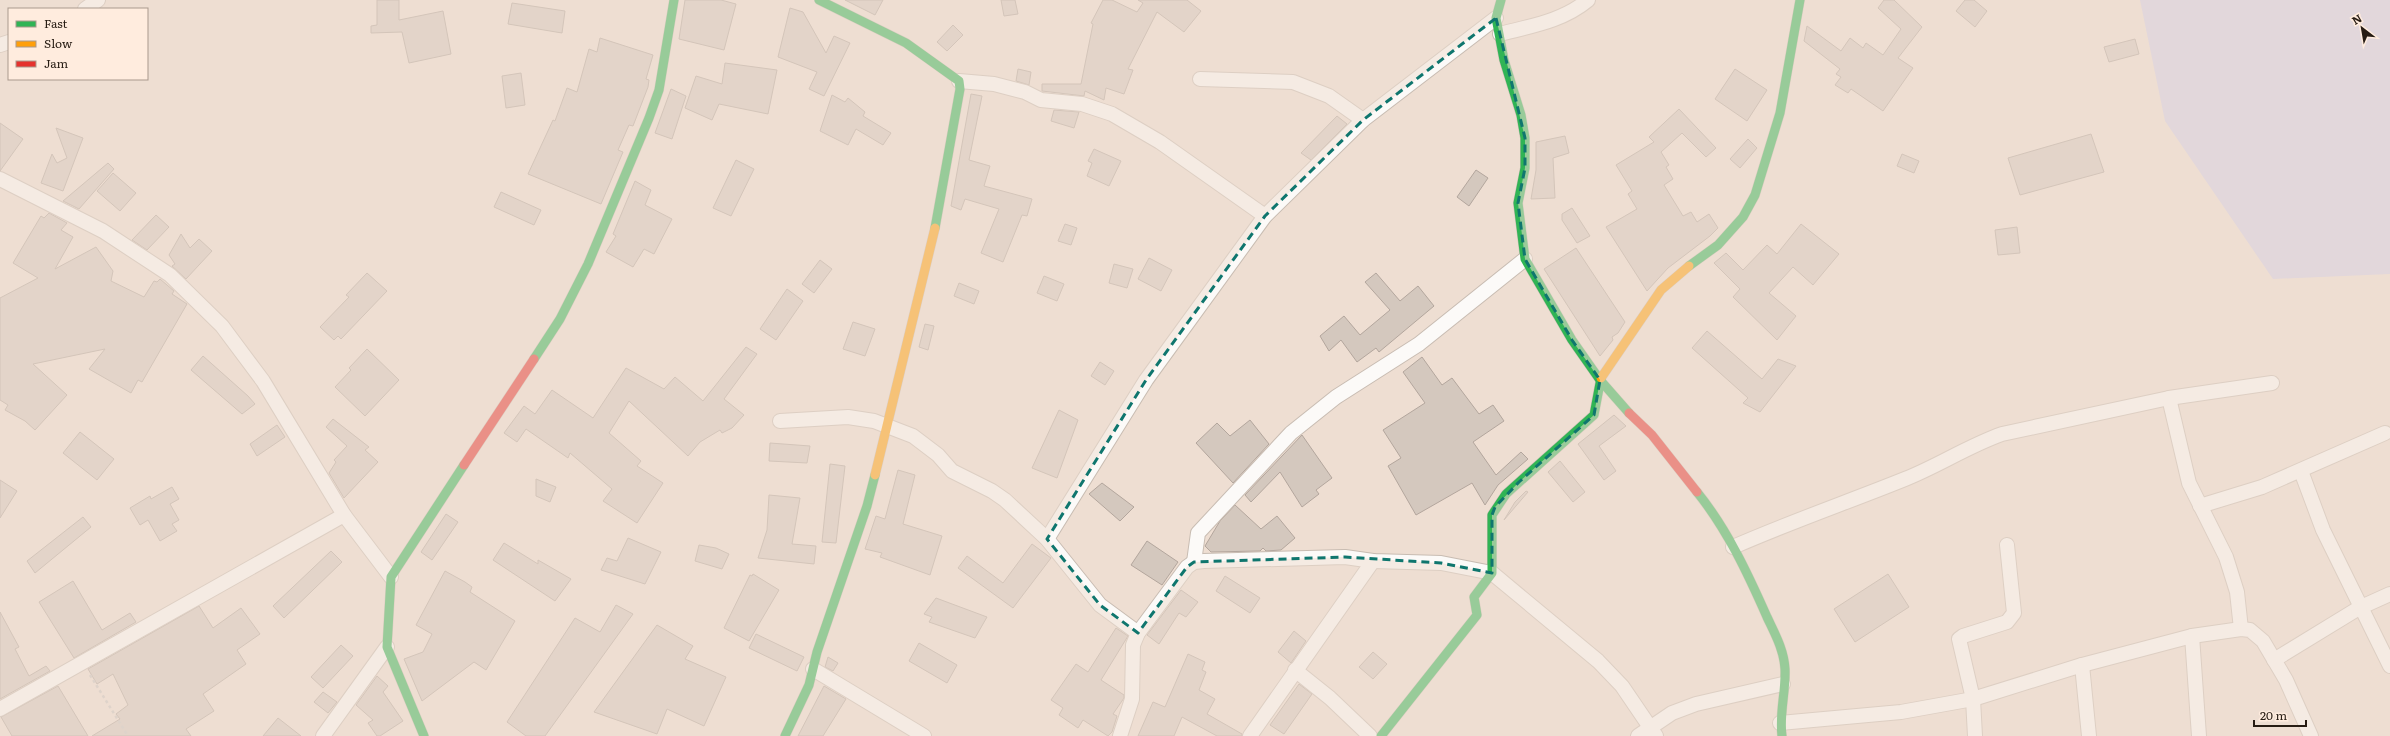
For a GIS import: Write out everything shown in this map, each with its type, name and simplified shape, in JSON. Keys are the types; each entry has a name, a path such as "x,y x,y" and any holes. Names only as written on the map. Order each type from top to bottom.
{"street":[{"path":"86,8 98,0"},
{"path":"424,736 387,647 391,577 560,319 588,264 649,118 659,90 674,0"},
{"path":"785,736 808,685 867,506 886,425 931,251 960,89 959,81 952,74 906,43 822,0"},
{"path":"1500,0 1496,18 1504,60 1521,115 1525,138 1525,168 1518,203 1525,260 1572,340 1600,380 1622,407 1652,435 1710,508 1733,548 1761,602 1782,650 1785,669 1781,729 1901,712 1972,699 2082,665 2192,636 2241,629 2250,630 2263,641 2274,660 2311,736"},
{"path":"1500,34 1553,21 1580,7 1588,0"},
{"path":"1381,736 1477,615 1474,597 1492,574 1492,516 1495,507 1519,482 1594,415 1600,380 1661,290 1732,232 1743,217 1755,195 1780,113 1800,0"},
{"path":"1047,539 1146,380 1265,216 1363,120 1496,18"},
{"path":"1200,79 1293,82 1329,96 1363,120"},
{"path":"959,81 994,84 1026,92 1041,100 1082,104 1112,114 1160,142 1265,216"},
{"path":"0,179 102,231 170,275 222,326 263,381 344,514 391,577"},
{"path":"1194,562 1198,533 1291,433 1336,396 1419,344 1525,260"},
{"path":"1733,548 1792,521 1907,478 1994,436 2168,398 2272,383"},
{"path":"2168,398 2189,483 2226,557 2237,592 2241,629"},
{"path":"780,421 848,417 874,421 913,436 938,455 952,471 992,491 1047,539 1100,605 1138,634"},
{"path":"2200,506 2262,487 2301,471 2385,432"},
{"path":"2301,471 2323,530 2359,608 2390,666"},
{"path":"0,709 344,514"},
{"path":"1975,736 1972,699 1959,639 1963,636 2007,622 2014,613 2008,545"},
{"path":"1120,736 1132,699 1133,645 1138,634 1187,567 1194,562 1346,557 1373,561 1441,563 1492,574 1598,661 1622,686 1653,731"},
{"path":"1250,736 1373,561"},
{"path":"2274,660 2359,608 2390,594"},
{"path":"2192,636 2199,736"},
{"path":"323,736 387,647"},
{"path":"2082,665 2089,736"},
{"path":"813,669 924,736"},
{"path":"1295,670 1330,698 1370,736"},
{"path":"1638,736 1653,731 1672,713 1696,704 1783,684"}],"path":[{"path":"82,663 128,736"}],"highlighted area":[{"path":"1496,18 1525,138 1525,168 1518,203 1525,259 1572,340 1600,380 1594,415 1519,482 1495,507 1492,515 1492,573 1441,563 1345,557 1194,562 1187,567 1138,633 1100,605 1047,539 1146,380 1265,216 1363,120"}],"shaded area":[{"path":"2140,0 2390,0 2390,274 2273,279 2165,121"}],"building":[{"path":"377,0 399,0 399,20 443,11 451,54 409,63 402,32 371,33 371,26 377,25"},
{"path":"685,0 721,0 736,4 724,50 679,39"},
{"path":"845,0 883,0 875,15"},
{"path":"1001,0 1015,0 1018,14 1004,16"},
{"path":"1103,0 1112,0 1137,12 1143,3 1138,0 1187,0 1201,11 1184,32 1157,12 1128,69 1133,70 1124,94 1106,88 1104,100 1085,91 1084,96 1042,91 1042,84 1081,84 1093,24 1091,23"},
{"path":"1884,0 1894,0 1922,27 1898,58 1913,68 1883,111 1851,89 1848,93 1835,85 1841,77 1836,74 1840,69 1804,41 1807,26 1841,51 1850,38 1863,48 1866,43 1883,55 1901,29 1878,8"},
{"path":"1965,0 1974,0 1987,11 1975,27 1956,11"},
{"path":"512,3 565,11 562,33 508,24"},
{"path":"790,8 803,12 826,53 834,36 850,43 824,96 809,89 817,72 778,57"},
{"path":"953,25 963,35 947,51 937,42"},
{"path":"600,38 653,55 646,79 649,80 648,87 633,126 629,125 618,150 623,152 601,204 528,174 553,120 555,121 567,88 577,92 589,49 597,52"},
{"path":"2135,39 2139,54 2109,62 2104,47"},
{"path":"725,63 777,70 768,114 719,104 712,120 685,108 696,76 722,84"},
{"path":"1018,69 1031,72 1029,85 1016,81"},
{"path":"1735,69 1767,90 1747,121 1715,99"},
{"path":"521,73 525,105 506,108 502,76"},
{"path":"671,89 686,96 672,139 655,133"},
{"path":"971,94 982,96 969,160 990,166 984,186 1032,199 1027,216 1022,215 1003,262 981,253 999,209 965,199 961,210 951,206"},
{"path":"832,95 845,102 848,98 865,112 863,116 891,133 883,145 856,129 848,145 820,131"},
{"path":"1679,109 1716,148 1706,157 1682,133 1661,152 1669,165 1666,167 1673,179 1664,185 1683,216 1691,212 1697,222 1709,214 1718,228 1710,236 1668,268 1647,291 1606,227 1637,209 1628,194 1632,191 1616,165 1654,142 1649,137"},
{"path":"1054,110 1079,112 1074,128 1051,121"},
{"path":"1337,116 1347,124 1311,160 1301,153"},
{"path":"0,123 23,139 0,171"},
{"path":"56,128 83,138 63,191 41,183 52,154 57,163 67,158"},
{"path":"2091,134 2104,172 2020,195 2008,158"},
{"path":"1565,136 1569,153 1553,158 1555,198 1531,199 1536,170 1536,142"},
{"path":"1748,139 1757,148 1740,168 1730,159"},
{"path":"1094,149 1121,161 1109,186 1087,176 1092,163 1088,161"},
{"path":"1902,154 1919,161 1914,173 1897,166"},
{"path":"736,160 754,169 731,216 713,208"},
{"path":"108,163 114,169 79,209 63,201"},
{"path":"1476,170 1488,178 1469,206 1457,197"},
{"path":"113,173 136,193 120,211 97,191"},
{"path":"635,181 651,190 645,205 672,219 654,254 644,249 633,267 606,252 616,236 613,234"},
{"path":"501,192 541,210 534,225 494,207"},
{"path":"1572,208 1590,236 1577,243 1562,220 1562,214"},
{"path":"49,213 67,223 61,230 73,237 55,269 96,247 113,271 111,281 144,297 154,281 157,282 160,279 174,291 172,294 187,304 142,382 138,380 131,393 89,369 105,349 33,364 67,395 35,430 25,421 5,410 8,405 0,400 0,298 38,278 13,263 41,216 44,218"},
{"path":"156,215 169,227 147,250 132,240"},
{"path":"1065,224 1077,228 1071,245 1058,241"},
{"path":"1801,224 1839,254 1813,285 1793,267 1769,293 1796,316 1777,340 1733,297 1740,289 1714,263 1726,253 1743,270 1767,245 1777,254"},
{"path":"2017,227 2020,253 1998,255 1995,230"},
{"path":"181,234 190,248 199,239 212,251 186,279 172,266 175,264 169,255"},
{"path":"1576,248 1625,322 1618,333 1612,337 1613,340 1600,356 1544,269"},
{"path":"1149,258 1172,270 1161,291 1138,279"},
{"path":"820,260 832,269 814,293 802,284"},
{"path":"1114,264 1133,269 1127,288 1109,283"},
{"path":"367,273 387,291 341,339 338,336 334,340 320,327 349,297 346,295"},
{"path":"1376,273 1400,301 1418,286 1434,306 1379,352 1376,348 1357,362 1341,340 1329,351 1320,336 1344,316 1360,335 1390,310 1365,282"},
{"path":"1044,276 1064,284 1057,301 1037,293"},
{"path":"959,283 979,291 974,304 954,296"},
{"path":"787,289 803,301 776,340 760,329"},
{"path":"853,322 875,329 865,356 843,349"},
{"path":"925,324 934,326 928,350 919,347"},
{"path":"1707,331 1762,379 1778,359 1796,366 1760,412 1743,403 1748,398 1692,348"},
{"path":"746,347 757,354 724,399 744,415 732,428 722,433 720,430 700,442 688,456 629,401 609,433 641,461 637,466 663,483 637,523 603,501 612,489 570,453 568,458 526,429 517,442 504,433 524,406 535,414 552,390 593,418 626,368 664,389 675,377 703,401"},
{"path":"367,349 399,380 365,416 335,387 351,370 349,368"},
{"path":"203,356 255,404 242,414 191,370"},
{"path":"1422,357 1442,385 1452,378 1479,414 1493,405 1504,421 1473,442 1496,475 1521,452 1528,459 1498,485 1485,505 1472,483 1416,515 1388,466 1401,458 1383,430 1425,403 1403,372"},
{"path":"1100,362 1114,371 1105,385 1091,376"},
{"path":"1059,410 1078,420 1057,478 1032,468"},
{"path":"1614,415 1626,426 1599,446 1616,471 1604,480 1578,444"},
{"path":"333,419 369,447 365,450 378,462 344,498 329,473 336,462 334,460 347,446 326,427"},
{"path":"1250,420 1269,444 1233,483 1196,443 1217,423 1230,436"},
{"path":"277,425 285,437 257,456 250,444"},
{"path":"80,432 114,459 97,480 63,453"},
{"path":"1302,435 1332,478 1316,490 1319,494 1302,507 1280,472 1251,502 1245,495"},
{"path":"770,443 810,446 807,463 769,461"},
{"path":"1560,461 1585,492 1573,502 1548,472"},
{"path":"830,464 845,466 836,543 822,542"},
{"path":"898,470 915,475 903,524 942,536 930,575 880,557 882,553 865,549 876,516 885,519"},
{"path":"536,479 556,487 550,502 536,496"},
{"path":"0,480 17,491 0,518"},
{"path":"1102,483 1134,507 1120,521 1089,494"},
{"path":"172,487 179,499 170,504 179,520 172,524 177,531 160,541 148,520 140,525 130,508 150,496 151,499"},
{"path":"1526,491 1528,492 1504,520 1515,502"},
{"path":"769,495 800,498 792,544 816,546 814,564 758,558 767,530"},
{"path":"1235,505 1261,529 1277,516 1295,538 1281,550 1266,551 1263,548 1260,551 1211,552 1205,546 1220,521"},
{"path":"446,514 458,522 432,560 421,552"},
{"path":"83,517 91,527 35,573 27,561"},
{"path":"628,538 661,552 645,584 601,570 607,558 617,561"},
{"path":"1147,541 1178,562 1162,585 1131,565"},
{"path":"504,543 538,564 538,560 571,579 555,601 493,560"},
{"path":"1032,544 1051,558 1013,608 958,568 967,556 1003,583"},
{"path":"699,545 716,548 729,554 722,569 695,561"},
{"path":"331,551 342,562 284,618 273,606"},
{"path":"445,571 472,587 470,592 515,621 486,670 474,662 422,701 404,659 423,652 432,634 416,625"},
{"path":"753,574 779,590 749,641 724,628 750,575 752,576"},
{"path":"1888,574 1909,607 1855,642 1834,609"},
{"path":"1225,576 1260,598 1250,613 1216,591"},
{"path":"73,581 102,630 130,613 136,622 74,658 39,602"},
{"path":"1181,590 1198,602 1186,617 1179,613 1159,644 1147,635"},
{"path":"936,598 987,617 975,638 929,622 932,617 924,614"},
{"path":"616,605 633,614 545,736 526,736 507,722 575,618 600,632"},
{"path":"199,606 213,628 241,608 260,634 237,650 246,664 203,694 214,711 186,729 191,736 92,736 120,719 116,714 128,705 113,674 97,684 88,669"},
{"path":"0,612 19,647 15,649 29,676 46,666 50,671 0,699"},
{"path":"657,625 693,646 685,659 726,677 704,726 667,709 657,734 594,712"},
{"path":"1116,628 1128,636 1101,680 1124,695 1124,698 1113,714 1117,716 1112,732 1108,736 1083,720 1078,728 1059,715 1063,708 1051,700 1076,664 1088,672"},
{"path":"1294,631 1306,641 1291,663 1278,652"},
{"path":"756,634 804,657 797,671 749,648"},
{"path":"919,643 957,665 947,683 909,661"},
{"path":"341,645 353,656 323,688 311,677"},
{"path":"1373,652 1387,664 1373,679 1359,667"},
{"path":"1188,654 1205,662 1202,670 1206,672 1199,690 1215,699 1207,714 1242,734 1242,736 1217,736 1182,717 1174,736 1138,736 1153,702 1165,707"},
{"path":"828,657 838,663 833,671 825,667"},
{"path":"377,676 388,686 383,692 403,721 380,736 377,736 368,723 373,720 356,705"},
{"path":"1299,684 1312,694 1284,734 1270,725"},
{"path":"58,686 88,736 12,736 1,717"},
{"path":"824,686 846,699 823,736 798,736"},
{"path":"323,692 337,702 328,713 314,702"},
{"path":"278,718 301,736 263,736"}],"traffic: fast":[{"path":"534,359 560,319 588,264 649,118 659,90 674,0"},
{"path":"819,0 906,43 959,81 960,89 935,228"},
{"path":"1501,0 1496,18 1504,60 1521,115 1525,138 1525,168 1518,203 1525,259 1572,340 1600,380 1629,413"},
{"path":"1689,266 1718,245 1743,217 1755,195 1780,113 1800,0"},
{"path":"1381,736 1477,615 1474,597 1492,573 1492,515 1506,494 1594,415 1601,378"},
{"path":"424,736 387,647 391,577 464,465"},
{"path":"785,736 809,685 817,652 867,506 875,475"},
{"path":"1697,492 1718,521 1736,552 1781,649 1785,669 1785,686 1781,719 1782,736"}],"traffic: slow":[{"path":"875,475 935,228"},
{"path":"1601,378 1661,290 1689,266"}],"traffic: jam":[{"path":"464,465 534,359"},
{"path":"1629,413 1652,435 1697,492"}]}
